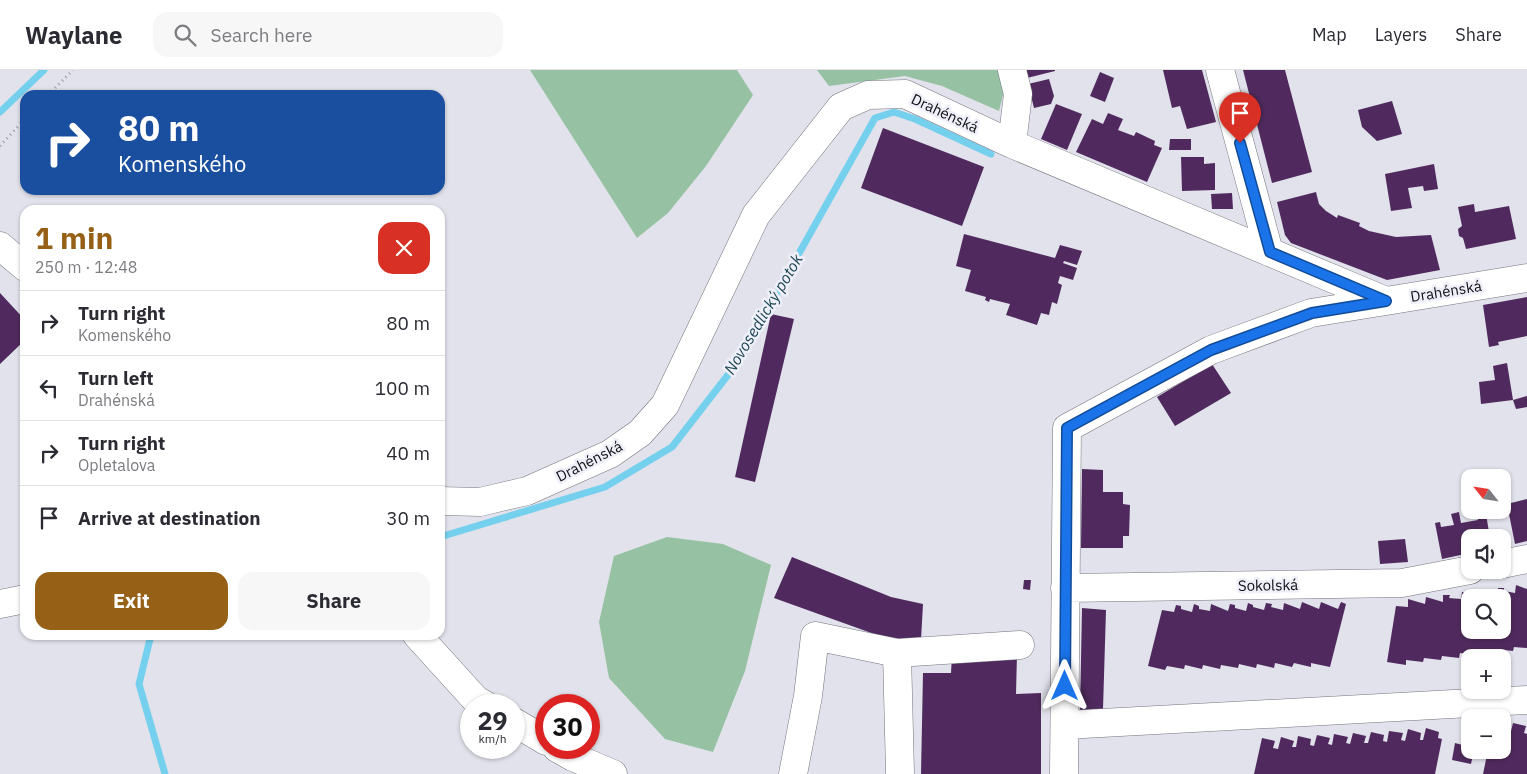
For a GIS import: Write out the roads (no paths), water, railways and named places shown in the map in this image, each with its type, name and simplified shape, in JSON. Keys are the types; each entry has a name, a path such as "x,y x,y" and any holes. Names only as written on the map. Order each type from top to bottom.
{"street":[{"path":"1012,70 1018,94 1012,144"},
{"path":"1220,70 1270,252"},
{"name":"Drahénská","path":"445,501 480,502 527,491 610,454 640,433 665,405 756,215 841,107 868,96 905,94 1012,144 1386,301 1527,278"},
{"path":"0,246 20,263"},
{"path":"1064,774 1067,428 1211,350 1312,313 1386,301"},
{"path":"1511,562 1527,559"},
{"name":"Sokolská","path":"1065,588 1402,583 1461,572"},
{"path":"0,604 20,600"},
{"path":"793,774 808,696 815,636 897,653 1020,645"},
{"path":"422,640 471,694"},
{"path":"897,653 900,772"},
{"path":"1065,725 1527,700"},
{"path":"578,759 613,774"}],"waterway":[{"path":"23,90 44,70"},
{"path":"0,112 20,93"},
{"name":"Novosedlický potok","path":"445,535 605,487 672,447 738,362 875,118 894,112 915,119 991,154"},
{"name":"Novosedlický potok","path":"150,640 139,684 165,774"}]}
